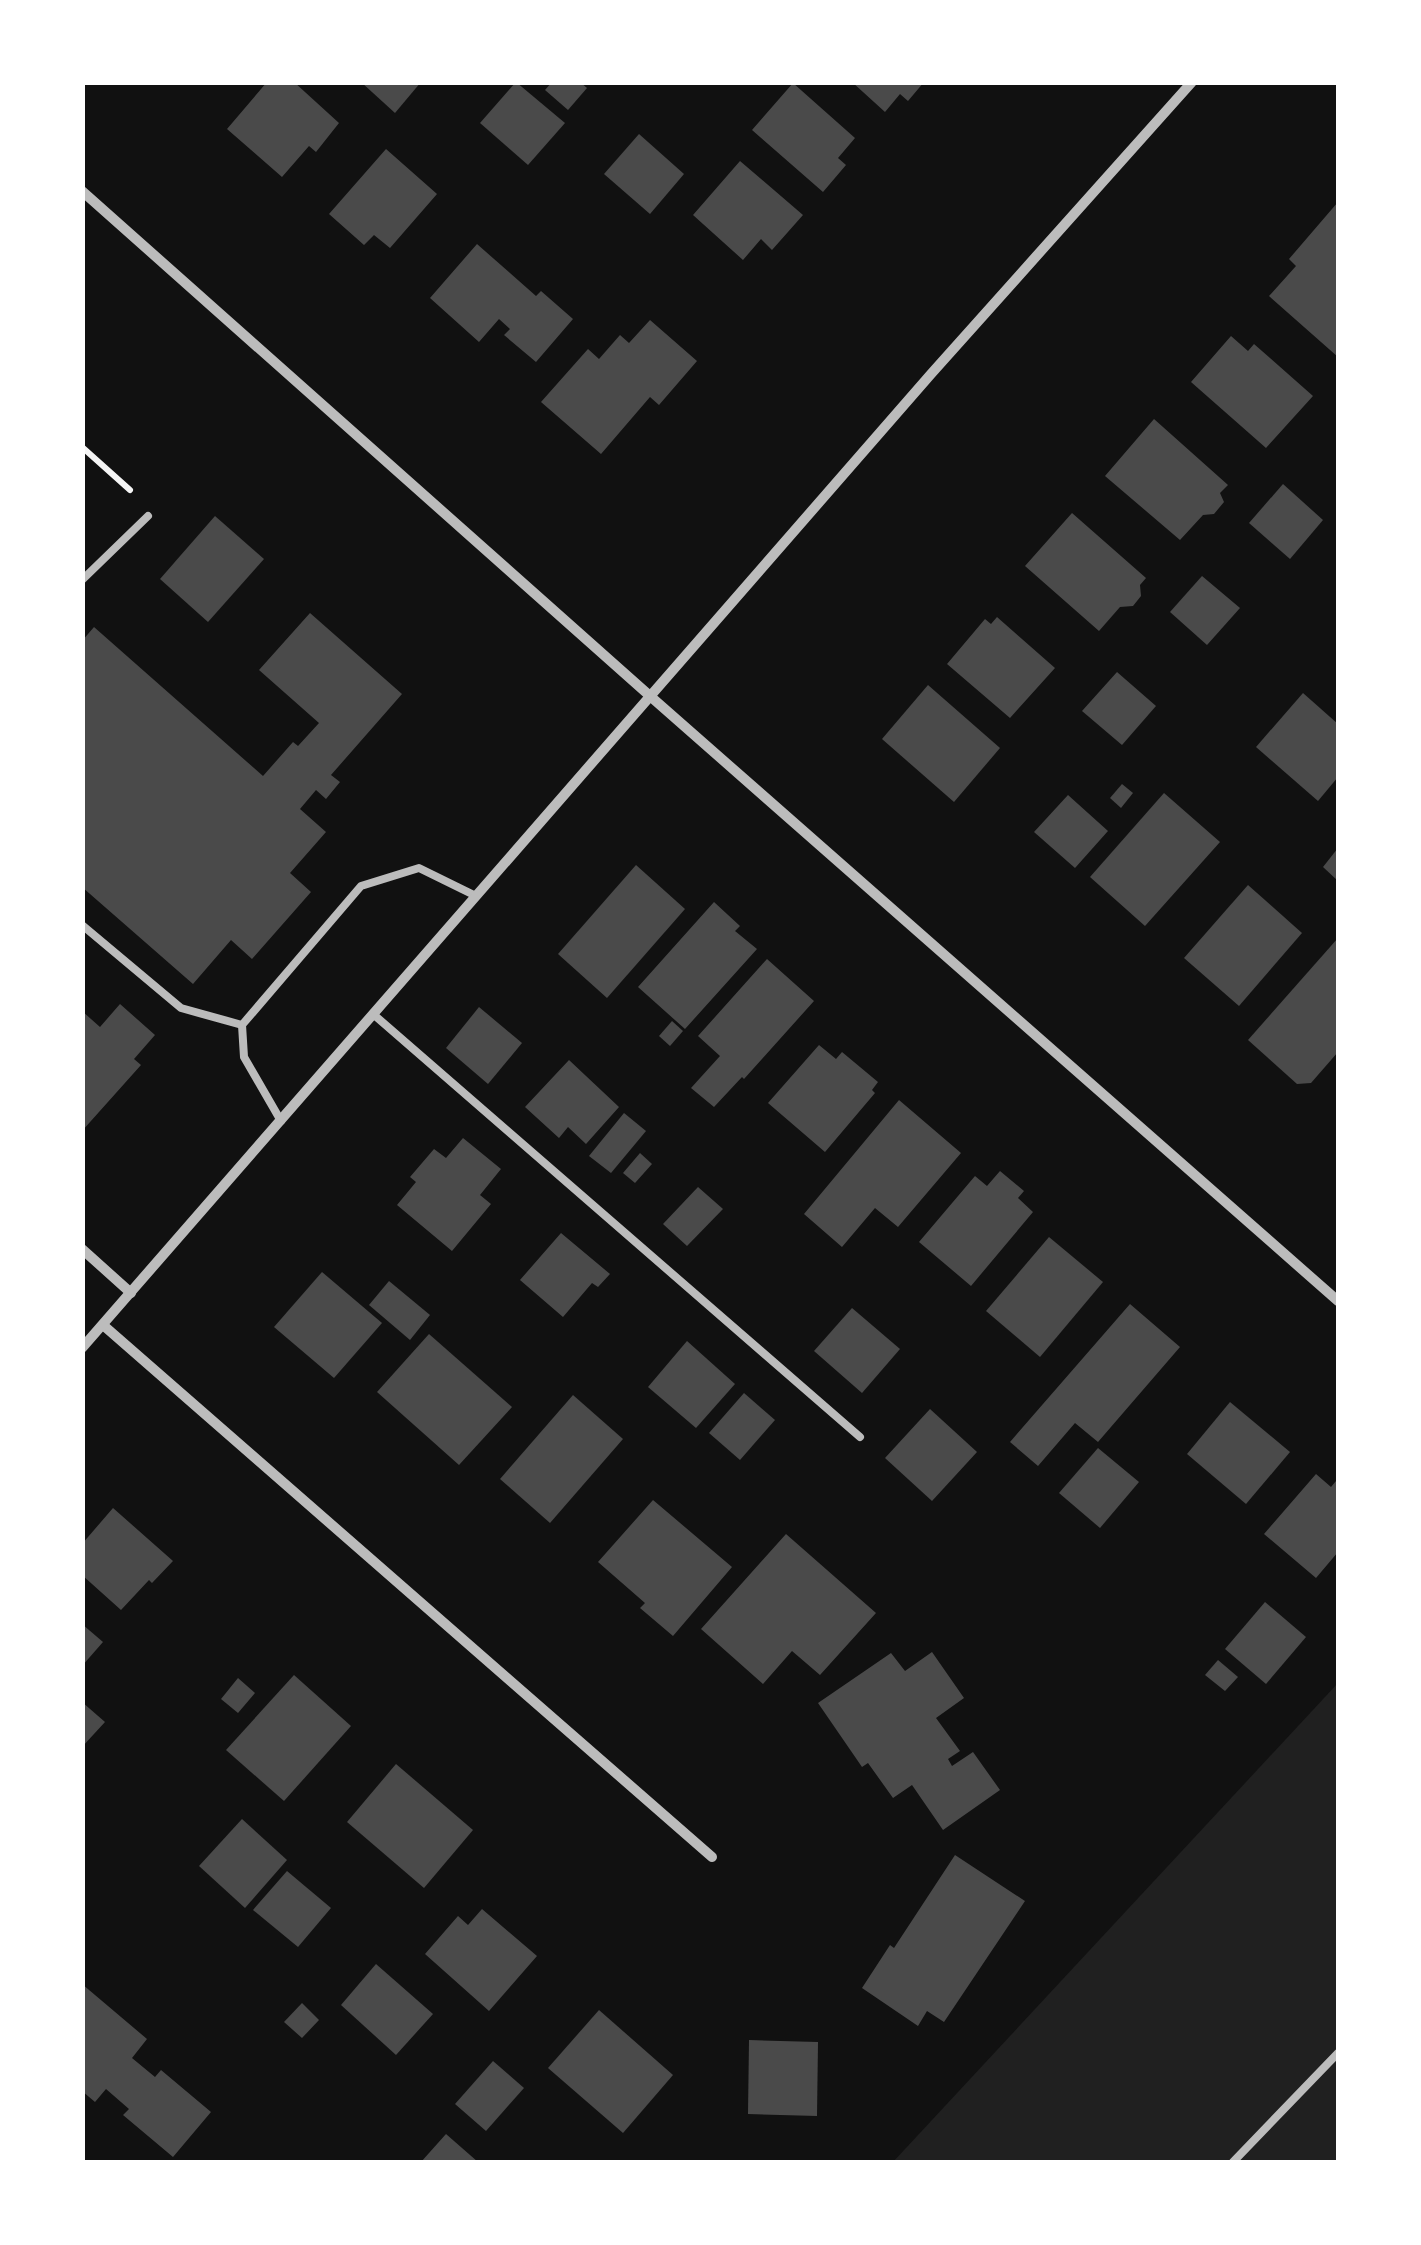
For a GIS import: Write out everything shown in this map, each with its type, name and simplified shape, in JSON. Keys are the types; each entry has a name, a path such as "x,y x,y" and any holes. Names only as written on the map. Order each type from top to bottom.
{"street":[{"path":"82,1348 1192,82"},
{"path":"82,191 1338,1301"},
{"path":"82,1249 131,1293"},
{"path":"103,1325 712,1856"}],"lane":[{"path":"82,580 148,516"},
{"path":"281,1121 244,1057 242,1024 361,886 419,868 476,896"},
{"path":"82,925 181,1008 242,1024"},
{"path":"373,1014 860,1436"},
{"path":"1234,2162 1338,2053"}],"path":[{"path":"82,447 128,487 148,516"}],"shaded area":[{"path":"1338,1683 1338,2162 893,2162"}],"building":[{"path":"267,82 294,82 339,123 316,152 309,146 282,177 227,129"},
{"path":"361,82 421,82 395,113"},
{"path":"516,82 565,123 528,165 480,123"},
{"path":"552,82 580,82 587,88 568,110 545,90"},
{"path":"852,82 924,82 908,101 900,94 885,112"},
{"path":"793,83 855,138 838,158 846,165 823,192 752,130"},
{"path":"639,134 684,174 650,214 604,174"},
{"path":"386,149 437,194 390,248 374,235 364,245 329,214"},
{"path":"740,161 803,215 772,250 761,239 743,260 693,215"},
{"path":"1338,202 1338,357 1269,296 1296,266 1289,259"},
{"path":"477,244 536,296 541,291 573,319 536,362 504,335 510,329 499,319 479,342 430,298"},
{"path":"650,320 697,361 659,405 650,397 601,454 541,402 588,349 599,359 620,335 629,343"},
{"path":"1231,336 1248,351 1254,344 1313,396 1266,448 1191,382"},
{"path":"1154,419 1228,485 1220,493 1224,502 1214,514 1203,515 1180,540 1105,476"},
{"path":"1283,484 1323,520 1290,559 1249,523"},
{"path":"1072,513 1146,578 1140,585 1141,596 1133,606 1120,607 1099,631 1025,566"},
{"path":"215,516 264,559 208,622 160,579"},
{"path":"1202,576 1240,608 1207,645 1170,612"},
{"path":"310,613 402,694 331,775 340,782 326,799 316,790 300,809 326,832 290,873 311,892 252,959 231,940 193,984 82,887 82,641 94,627 263,776 293,742 298,746 319,723 259,670"},
{"path":"997,617 1055,668 1010,718 947,664 985,619 991,624"},
{"path":"1117,672 1156,706 1122,745 1082,711"},
{"path":"928,685 1000,748 954,802 882,739"},
{"path":"1303,693 1338,724 1338,777 1318,801 1256,747"},
{"path":"1122,784 1133,793 1121,808 1110,798"},
{"path":"1164,793 1220,842 1145,926 1090,877"},
{"path":"1068,795 1108,831 1075,868 1034,832"},
{"path":"1338,848 1338,881 1323,867"},
{"path":"636,865 685,909 607,998 558,954"},
{"path":"1248,885 1302,933 1239,1006 1184,958"},
{"path":"714,902 740,926 735,931 757,949 685,1029 638,987"},
{"path":"1338,938 1338,1052 1311,1083 1297,1084 1248,1040"},
{"path":"767,959 814,1001 714,1107 691,1088 720,1056 698,1036"},
{"path":"120,1004 155,1035 134,1059 141,1065 82,1131 82,1011 100,1027"},
{"path":"479,1007 522,1043 488,1084 446,1048"},
{"path":"672,1021 683,1031 670,1046 659,1036"},
{"path":"819,1045 836,1059 842,1052 878,1082 872,1090 875,1093 825,1152 768,1103"},
{"path":"569,1060 619,1107 586,1144 568,1127 559,1138 525,1107"},
{"path":"899,1100 961,1153 898,1227 875,1208 842,1247 804,1214"},
{"path":"624,1113 646,1131 611,1173 589,1156"},
{"path":"463,1138 501,1169 480,1195 491,1204 452,1251 397,1205 416,1182 410,1177 434,1149 446,1158"},
{"path":"640,1153 652,1164 635,1183 623,1173"},
{"path":"1000,1171 1024,1191 1018,1198 1033,1212 971,1286 919,1242 975,1176 987,1186"},
{"path":"698,1187 723,1209 687,1246 663,1224"},
{"path":"561,1233 610,1274 598,1287 592,1283 563,1317 520,1280"},
{"path":"1049,1237 1103,1282 1040,1357 986,1311"},
{"path":"322,1272 382,1323 334,1378 274,1327"},
{"path":"389,1281 430,1315 410,1340 369,1305"},
{"path":"1130,1304 1180,1347 1098,1442 1075,1423 1038,1466 1010,1442"},
{"path":"852,1308 900,1349 862,1393 814,1351"},
{"path":"429,1334 512,1407 459,1465 377,1392"},
{"path":"687,1341 735,1384 696,1428 648,1387"},
{"path":"744,1393 775,1420 740,1460 709,1433"},
{"path":"573,1395 623,1439 550,1523 500,1479"},
{"path":"1230,1402 1290,1452 1246,1504 1187,1454"},
{"path":"930,1409 977,1452 932,1501 885,1458"},
{"path":"1098,1448 1139,1482 1100,1528 1059,1493"},
{"path":"1316,1474 1331,1487 1338,1483 1338,1552 1316,1578 1264,1534"},
{"path":"653,1500 732,1567 673,1636 640,1608 645,1603 598,1562"},
{"path":"113,1508 173,1561 121,1610 82,1575 82,1544"},
{"path":"786,1534 876,1613 820,1675 792,1651 763,1684 701,1629"},
{"path":"1265,1602 1306,1637 1266,1684 1225,1649"},
{"path":"82,1624 103,1642 82,1666"},
{"path":"932,1652 964,1698 936,1718 960,1751 948,1759 952,1766 973,1752 1000,1790 943,1830 912,1785 893,1798 868,1763 862,1767 818,1703 891,1653 905,1671"},
{"path":"1218,1660 1238,1677 1225,1691 1205,1675"},
{"path":"294,1675 351,1726 284,1801 226,1750"},
{"path":"238,1678 255,1693 238,1713 221,1699"},
{"path":"82,1702 105,1722 82,1747"},
{"path":"396,1764 473,1830 424,1888 347,1822"},
{"path":"242,1819 287,1860 245,1908 199,1866"},
{"path":"955,1855 1025,1901 944,2022 927,2011 918,2026 862,1988 890,1945 894,1948"},
{"path":"287,1871 331,1908 298,1947 253,1910"},
{"path":"482,1909 537,1956 489,2011 425,1954 458,1916 468,1925"},
{"path":"376,1964 433,2014 396,2055 341,2005"},
{"path":"82,1984 147,2039 132,2058 155,2077 161,2070 211,2112 173,2157 123,2115 129,2109 106,2089 95,2102 82,2091"},
{"path":"302,2003 319,2020 302,2038 284,2022"},
{"path":"599,2010 673,2075 623,2133 548,2068"},
{"path":"749,2040 818,2042 817,2116 748,2114"},
{"path":"493,2061 524,2088 486,2131 455,2104"},
{"path":"446,2134 478,2162 421,2162"}]}
